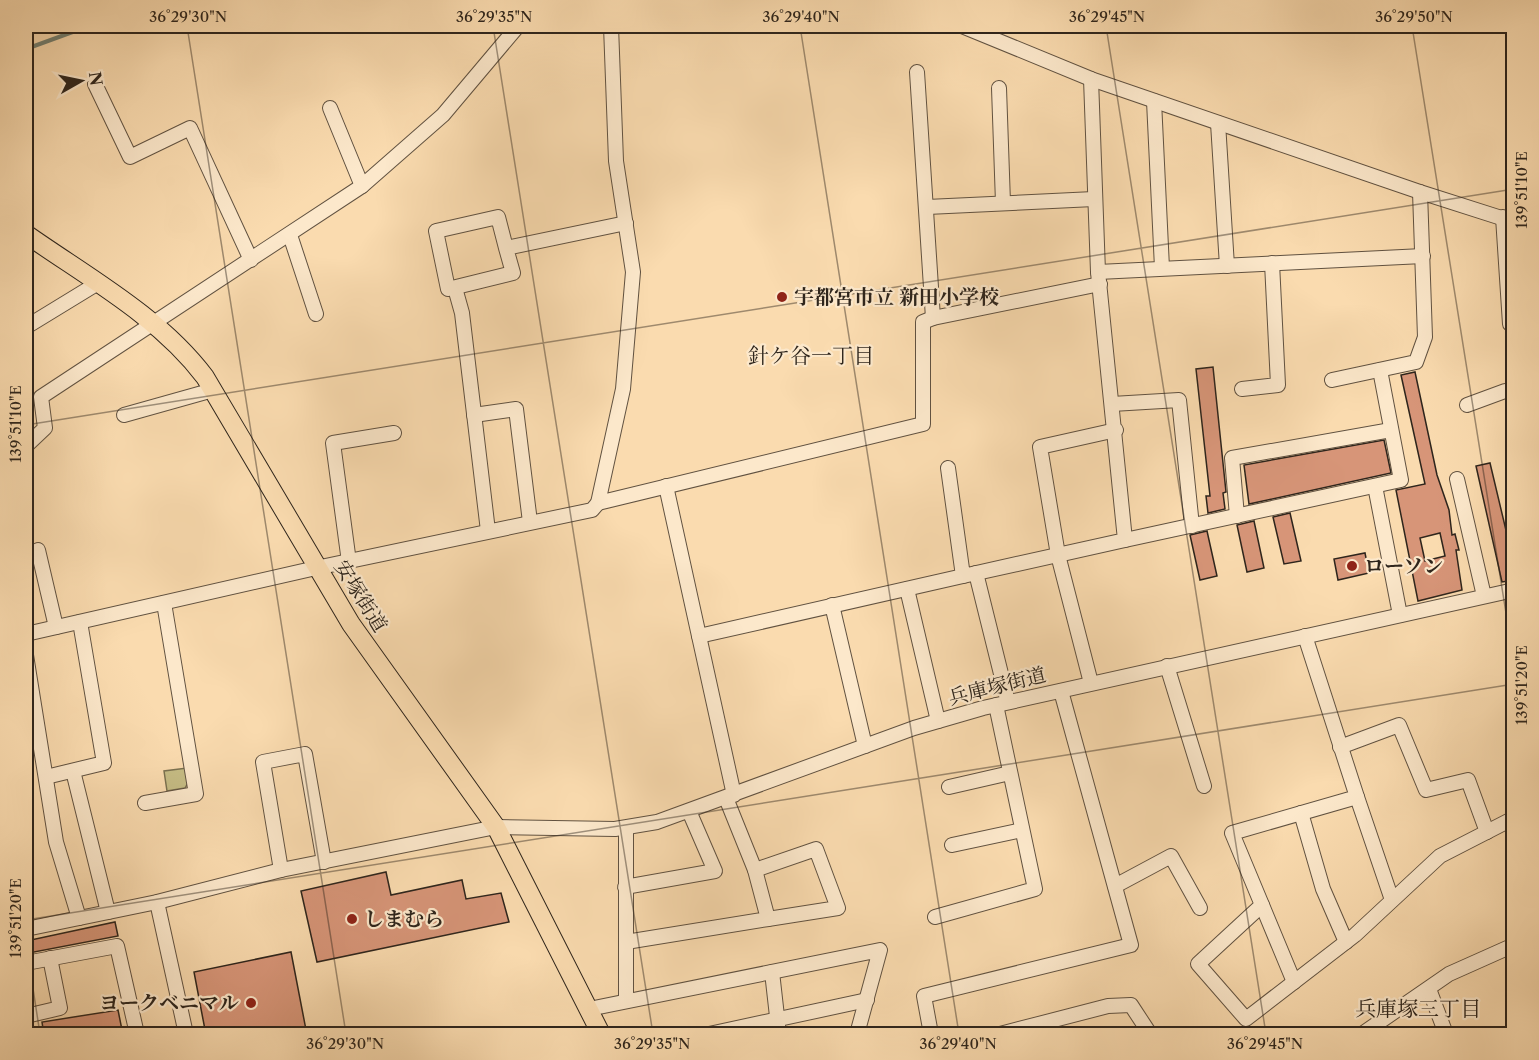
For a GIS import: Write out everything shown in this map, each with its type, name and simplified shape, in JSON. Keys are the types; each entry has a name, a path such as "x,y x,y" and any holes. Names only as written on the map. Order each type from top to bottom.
{"main road":[{"name":"安塚街道","path":"26,234 153,324 189,356 213,390 316,568 369,651 496,827 601,1035"}],"street":[{"path":"26,446 45,428 41,397 362,186 442,116 518,26"},
{"path":"26,634 316,568 592,510 598,503 623,389 633,272 616,161 611,26"},
{"path":"962,26 1091,79 1420,192 1508,219 1510,324"},
{"path":"917,72 933,318"},
{"path":"1091,79 1094,199 1099,278 1116,430 1125,540"},
{"path":"95,84 130,157 190,128 251,260"},
{"path":"999,88 1003,203"},
{"path":"1154,101 1162,268"},
{"path":"330,108 362,186"},
{"path":"1218,123 1227,266"},
{"path":"1332,381 1416,362 1425,337 1420,192"},
{"path":"927,207 1094,199"},
{"path":"498,217 506,248 513,273 448,289 436,231 498,217"},
{"path":"506,248 626,223"},
{"path":"290,235 316,314"},
{"path":"598,503 923,424 923,322 933,318 1099,278 1162,268 1423,256"},
{"path":"1242,389 1278,385 1272,263"},
{"path":"26,327 98,284"},
{"path":"455,288 462,313 488,531"},
{"path":"699,636 1401,480 1380,370"},
{"path":"123,416 213,390"},
{"path":"1467,405 1505,391 1514,392"},
{"path":"1112,404 1179,400 1192,526"},
{"path":"474,415 516,409 530,522"},
{"path":"1091,683 1058,555 1040,447 1116,430"},
{"path":"1237,516 1232,458 1391,430"},
{"path":"349,562 333,443 394,434"},
{"path":"935,917 1035,889 1010,773 1002,704 970,575 948,468"},
{"path":"1457,479 1484,596"},
{"path":"666,486 699,636 730,796 755,870 768,919"},
{"path":"1375,486 1400,615"},
{"path":"38,550 56,627"},
{"path":"907,589 938,721"},
{"name":"兵庫塚街道","path":"26,929 157,902 281,870 496,827 626,828 657,822 938,721 1091,683 1514,590"},
{"path":"145,802 196,794 164,603"},
{"path":"832,605 865,746"},
{"path":"46,777 104,763 80,622"},
{"path":"1305,636 1392,900"},
{"path":"26,655 56,842 79,918"},
{"path":"1167,666 1204,786"},
{"path":"931,1035 924,996 1131,945 1062,691"},
{"path":"1340,747 1399,725 1426,790 1468,780 1486,832"},
{"path":"281,870 263,762 305,754 324,862"},
{"path":"73,771 108,912"},
{"path":"949,787 1010,773"},
{"path":"1294,982 1232,833 1357,797"},
{"path":"625,887 715,871 689,811"},
{"path":"1301,813 1323,889 1346,942"},
{"path":"1262,905 1198,964 1246,1019 1346,942 1440,856 1514,818"},
{"path":"626,828 626,1001"},
{"path":"952,845 1022,830"},
{"path":"626,942 838,908 816,849 755,870"},
{"path":"1115,886 1171,856 1200,908"},
{"path":"157,902 186,1035"},
{"path":"1362,1035 1449,974 1514,945"},
{"path":"26,963 117,946 137,1035"},
{"path":"589,1009 880,950 857,1035"},
{"path":"26,1016 60,1008 50,958"},
{"path":"772,972 779,1035"},
{"path":"1429,988 1446,1035"},
{"path":"709,1035 867,1000"},
{"path":"1000,1035 1108,1006 1131,1005 1150,1035"}],"shaded area":[{"path":"187,768 189,781 185,788 167,791 164,771"}],"building":[{"path":"1213,367 1226,492 1223,493 1225,509 1208,513 1206,496 1210,496 1196,369"},
{"path":"1415,372 1437,475 1449,510 1452,535 1455,534 1459,550 1456,550 1462,590 1418,601 1396,490 1425,484 1401,375","holes":["1440,533 1445,556 1425,561 1420,538"]},
{"path":"1384,440 1391,473 1249,504 1244,465"},
{"path":"1490,463 1514,564 1514,580 1502,582 1476,466"},
{"path":"1290,513 1301,561 1284,564 1273,517"},
{"path":"1254,521 1264,568 1247,572 1237,525"},
{"path":"1207,531 1217,576 1200,580 1190,535"},
{"name":"ローソン","path":"1365,553 1369,573 1338,580 1334,559"},
{"path":"386,872 391,895 462,880 466,899 501,893 509,922 317,962 301,891"},
{"path":"115,922 118,936 29,953 26,941"},
{"name":"ヨークベニマル","path":"291,952 307,1035 206,1035 194,972"},
{"path":"118,1010 123,1035 44,1035 42,1022"}],"waterway":[{"path":"26,49 89,26"}],"place":[{"name":"宇都宮市立 新田小学校","path":"782,297"},
{"name":"ローソン","path":"1352,566"},
{"name":"しまむら","path":"352,919"},
{"name":"ヨークベニマル","path":"251,1003"}],"district":[{"name":"針ケ谷一丁目","path":"811,355"},
{"name":"兵庫塚三丁目","path":"1418,1008"}]}
